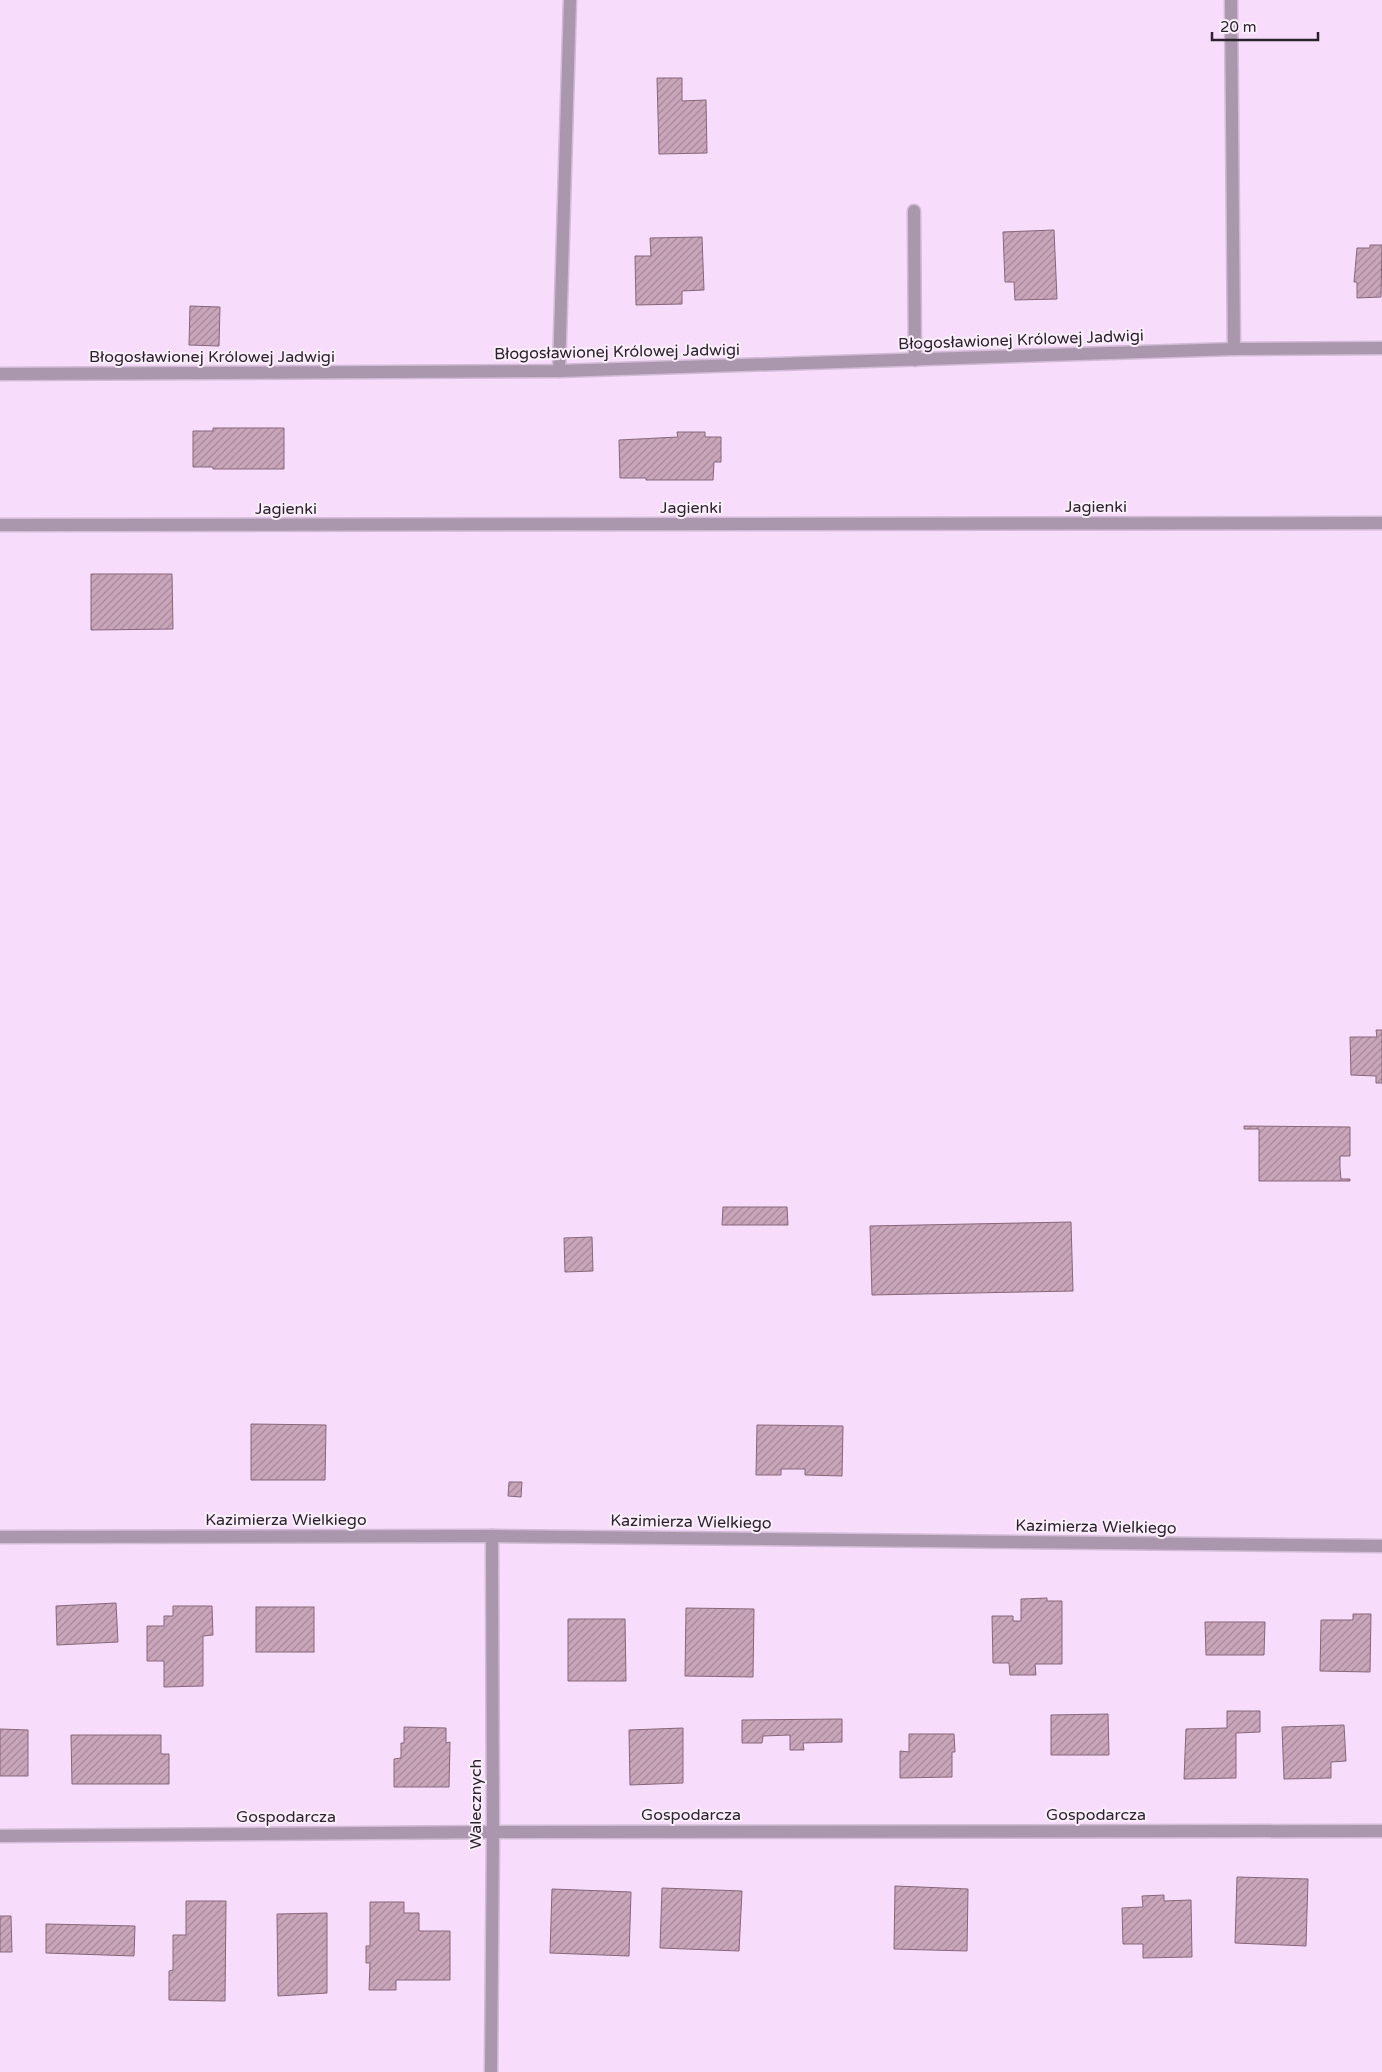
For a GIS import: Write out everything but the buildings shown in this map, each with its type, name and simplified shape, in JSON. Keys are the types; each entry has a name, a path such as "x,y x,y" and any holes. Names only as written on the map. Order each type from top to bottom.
{"street":[{"path":"559,371 570,0"},
{"path":"1231,0 1234,349"},
{"path":"914,211 915,360"},
{"name":"Błogosławionej Królowej Jadwigi","path":"0,374 559,371 1234,349 1382,348"},
{"name":"Jagienki","path":"0,525 1382,523"},
{"name":"Kazimierza Wielkiego","path":"0,1537 492,1536 1382,1546"},
{"name":"Walecznych","path":"490,2072 493,1832 492,1536"},
{"name":"Gospodarcza","path":"0,1836 493,1832 1382,1832"}]}
